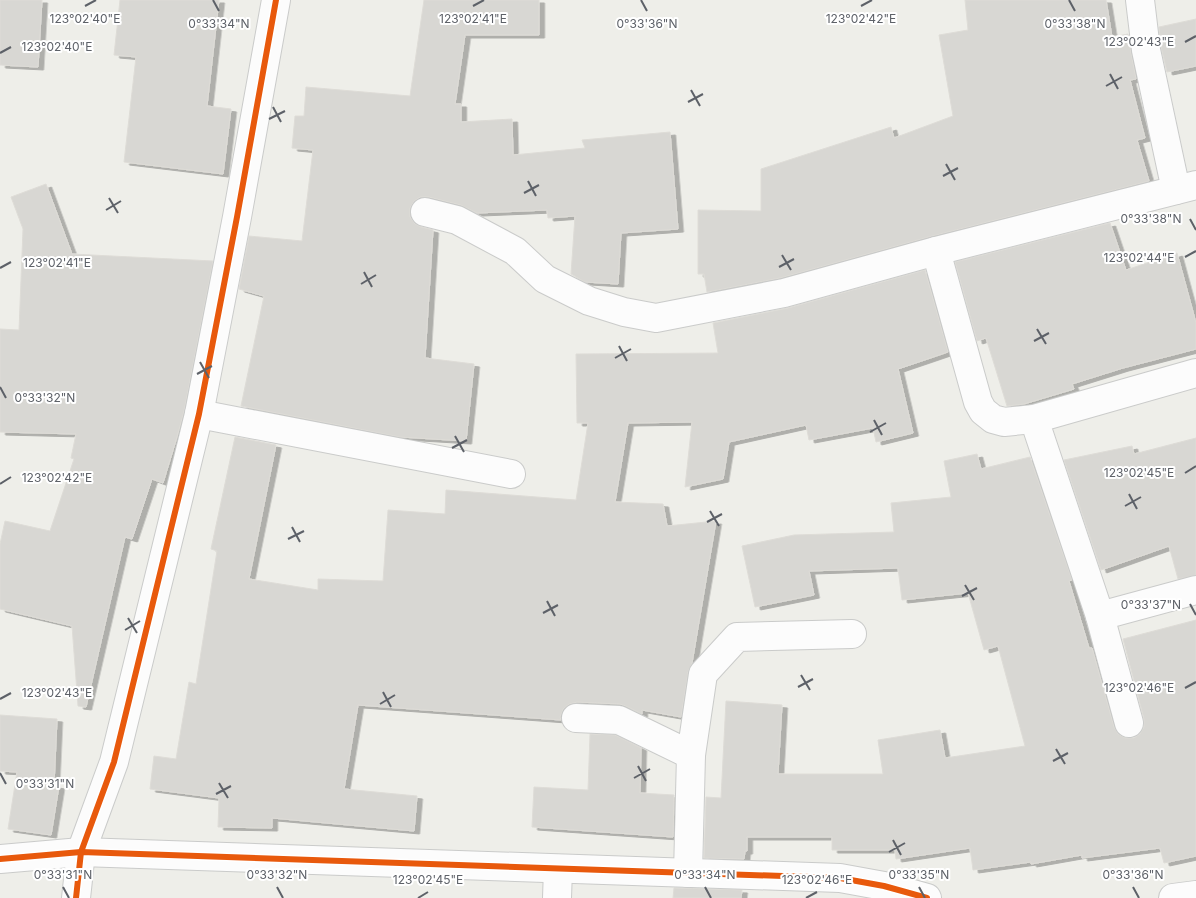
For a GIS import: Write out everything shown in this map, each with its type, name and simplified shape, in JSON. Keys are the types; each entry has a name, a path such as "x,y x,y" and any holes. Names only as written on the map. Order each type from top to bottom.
{"street":[{"path":"76,898 81,852 114,762 199,414 276,0"},
{"path":"425,212 457,220 516,251 545,279 589,301 624,312 656,318 784,293 936,251 1186,188 1146,50 1140,0"},
{"path":"936,251 978,402 983,411 993,419 1004,422 1034,419 1196,373"},
{"path":"199,414 511,474"},
{"path":"1034,419 1100,616 1129,722"},
{"path":"1100,616 1196,590"},
{"path":"688,874 691,754 703,674 737,637 852,634"},
{"path":"576,718 619,720 691,754"},
{"path":"0,859 81,852 840,878 884,886 927,898"},
{"path":"557,898 558,869"},
{"path":"1173,898 1196,895"}],"building":[{"path":"0,0 42,0 38,67 0,65"},
{"path":"120,0 219,0 207,106 231,109 223,174 124,162 136,57 114,55"},
{"path":"424,0 539,0 539,35 465,35 455,104 461,104 461,122 512,119 513,155 585,148 582,140 670,132 678,229 621,233 618,284 585,282 571,274 575,216 548,218 547,210 477,213 461,205 429,197 420,197 414,201 410,208 410,217 415,224 433,230 425,358 474,364 466,441 400,437 241,406 264,296 239,289 249,236 302,241 313,150 292,148 295,116 304,116 306,87 410,96"},
{"path":"965,0 1106,0 1112,37 1128,34 1136,79 1130,80 1145,138 1137,140 1149,181 932,236 780,278 707,292 704,274 698,274 698,210 761,211 761,169 891,127 894,138 953,116 939,35 968,30"},
{"path":"1196,19 1196,66 1167,72 1161,47 1159,27"},
{"path":"46,184 72,254 213,261 184,411 177,437 163,483 152,479 132,539 125,537 86,707 78,706 72,626 0,609 0,544 5,521 50,531 74,459 71,458 76,434 0,432 0,329 19,330 23,229 11,197"},
{"path":"1110,223 1126,270 1177,253 1196,323 1196,349 1123,368 1072,384 1074,389 1024,404 1007,406 986,338 977,341 955,262"},
{"path":"925,270 948,352 898,369 913,433 876,442 873,428 809,440 806,425 729,442 723,479 685,487 692,422 628,423 615,502 663,504 667,526 716,521 681,717 642,710 642,714 620,704 577,702 569,704 563,709 560,717 561,720 358,705 344,789 417,796 414,831 272,818 272,828 218,827 219,798 150,789 154,756 176,759 189,682 196,684 217,551 211,549 235,437 276,445 249,579 318,590 318,579 383,581 388,510 445,514 446,490 576,500 588,423 577,423 576,354 718,353 713,323 788,308"},
{"path":"1196,438 1196,575 1178,579 1169,546 1101,570 1064,460 1132,446 1134,454"},
{"path":"977,454 981,469 1030,457 1072,580 1069,581 1089,648 1092,648 1114,727 1118,734 1125,738 1134,738 1140,734 1144,727 1144,719 1123,639 1196,620 1196,856 1164,863 1160,848 1082,858 1082,855 1031,864 1031,862 973,870 970,848 896,859 895,850 832,850 832,837 747,837 747,851 745,851 744,859 704,858 706,797 721,798 726,701 782,705 778,774 883,774 878,740 940,730 945,758 1025,746 998,646 984,650 968,593 902,600 898,568 809,571 814,595 755,607 742,546 794,535 894,532 891,503 951,497 944,461"},
{"path":"0,715 57,719 54,785 59,786 51,835 8,829 17,772 0,771"},
{"path":"590,734 615,735 641,748 640,793 674,795 673,837 532,827 534,787 588,790"},
{"path":"674,888 742,890 741,898 673,898"}],"cycle path":[{"path":"76,898 81,852 114,762 199,414 276,0"},
{"path":"0,859 81,852 840,878 884,886 927,898"}]}
